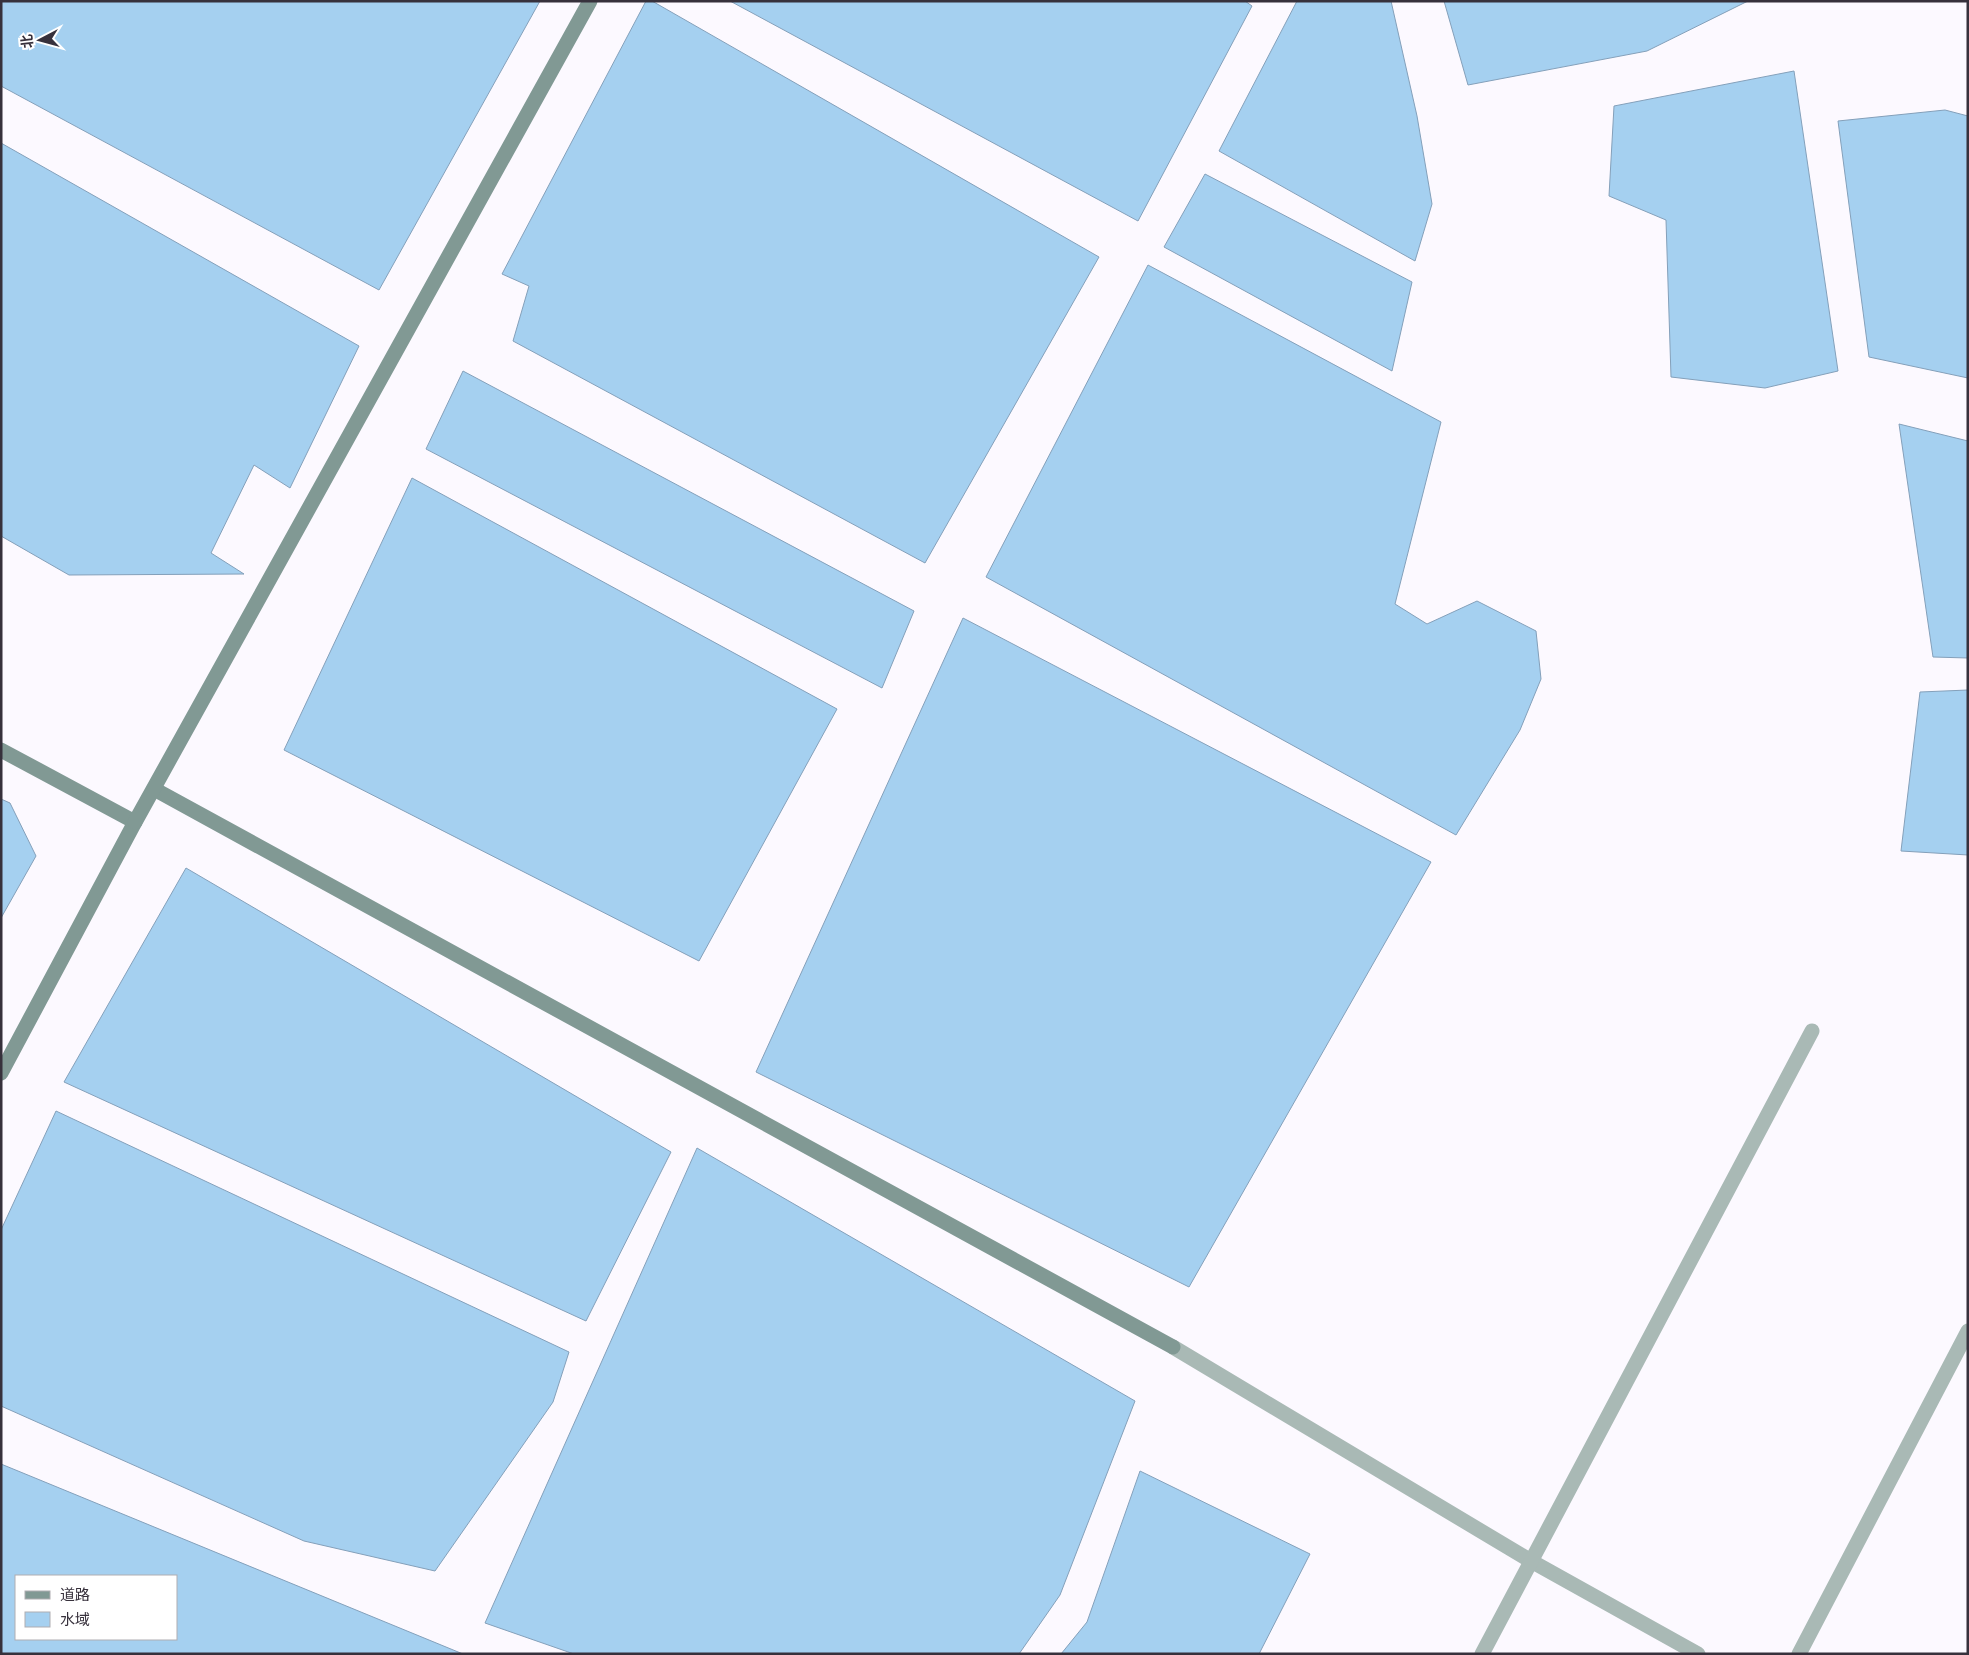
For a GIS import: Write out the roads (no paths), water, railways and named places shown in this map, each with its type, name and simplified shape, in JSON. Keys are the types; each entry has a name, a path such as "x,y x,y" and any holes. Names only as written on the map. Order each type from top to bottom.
{"street":[{"path":"1,1073 135,822 590,1"},
{"path":"1,750 135,822"},
{"path":"154,789 1173,1347 1531,1561 1698,1654"},
{"path":"1482,1654 1812,1031"},
{"path":"1800,1654 1968,1331"}],"water":[{"path":"1,1 540,1 379,290 1,86"},
{"path":"646,1 652,1 1099,257 925,563 513,341 529,286 502,274"},
{"path":"730,1 1245,1 1252,6 1138,221"},
{"path":"1297,1 1391,1 1417,116 1432,204 1415,261 1219,151"},
{"path":"1444,1 1748,1 1647,51 1468,85"},
{"path":"1794,71 1838,371 1765,388 1671,377 1666,220 1609,196 1614,106"},
{"path":"1945,110 1968,116 1968,378 1869,357 1838,121"},
{"path":"1,143 359,346 290,488 254,465 211,553 244,574 69,575 1,536"},
{"path":"1205,174 1412,282 1392,371 1164,247"},
{"path":"1148,265 1441,422 1395,604 1427,624 1477,601 1536,631 1541,679 1520,730 1456,835 986,577"},
{"path":"463,371 914,611 882,688 426,449"},
{"path":"1899,424 1968,441 1968,658 1933,657"},
{"path":"412,478 837,709 699,961 284,750"},
{"path":"963,618 1431,862 1189,1287 756,1072"},
{"path":"1968,690 1968,855 1901,851 1920,692"},
{"path":"1,799 10,803 36,856 1,918"},
{"path":"186,868 671,1152 586,1321 64,1082"},
{"path":"56,1111 569,1352 553,1402 435,1571 304,1541 1,1406 1,1230"},
{"path":"697,1148 1135,1401 1060,1595 1019,1654 574,1654 485,1623"},
{"path":"1,1464 463,1654 1,1654"},
{"path":"1140,1471 1310,1554 1259,1654 1061,1654 1087,1622"}]}
